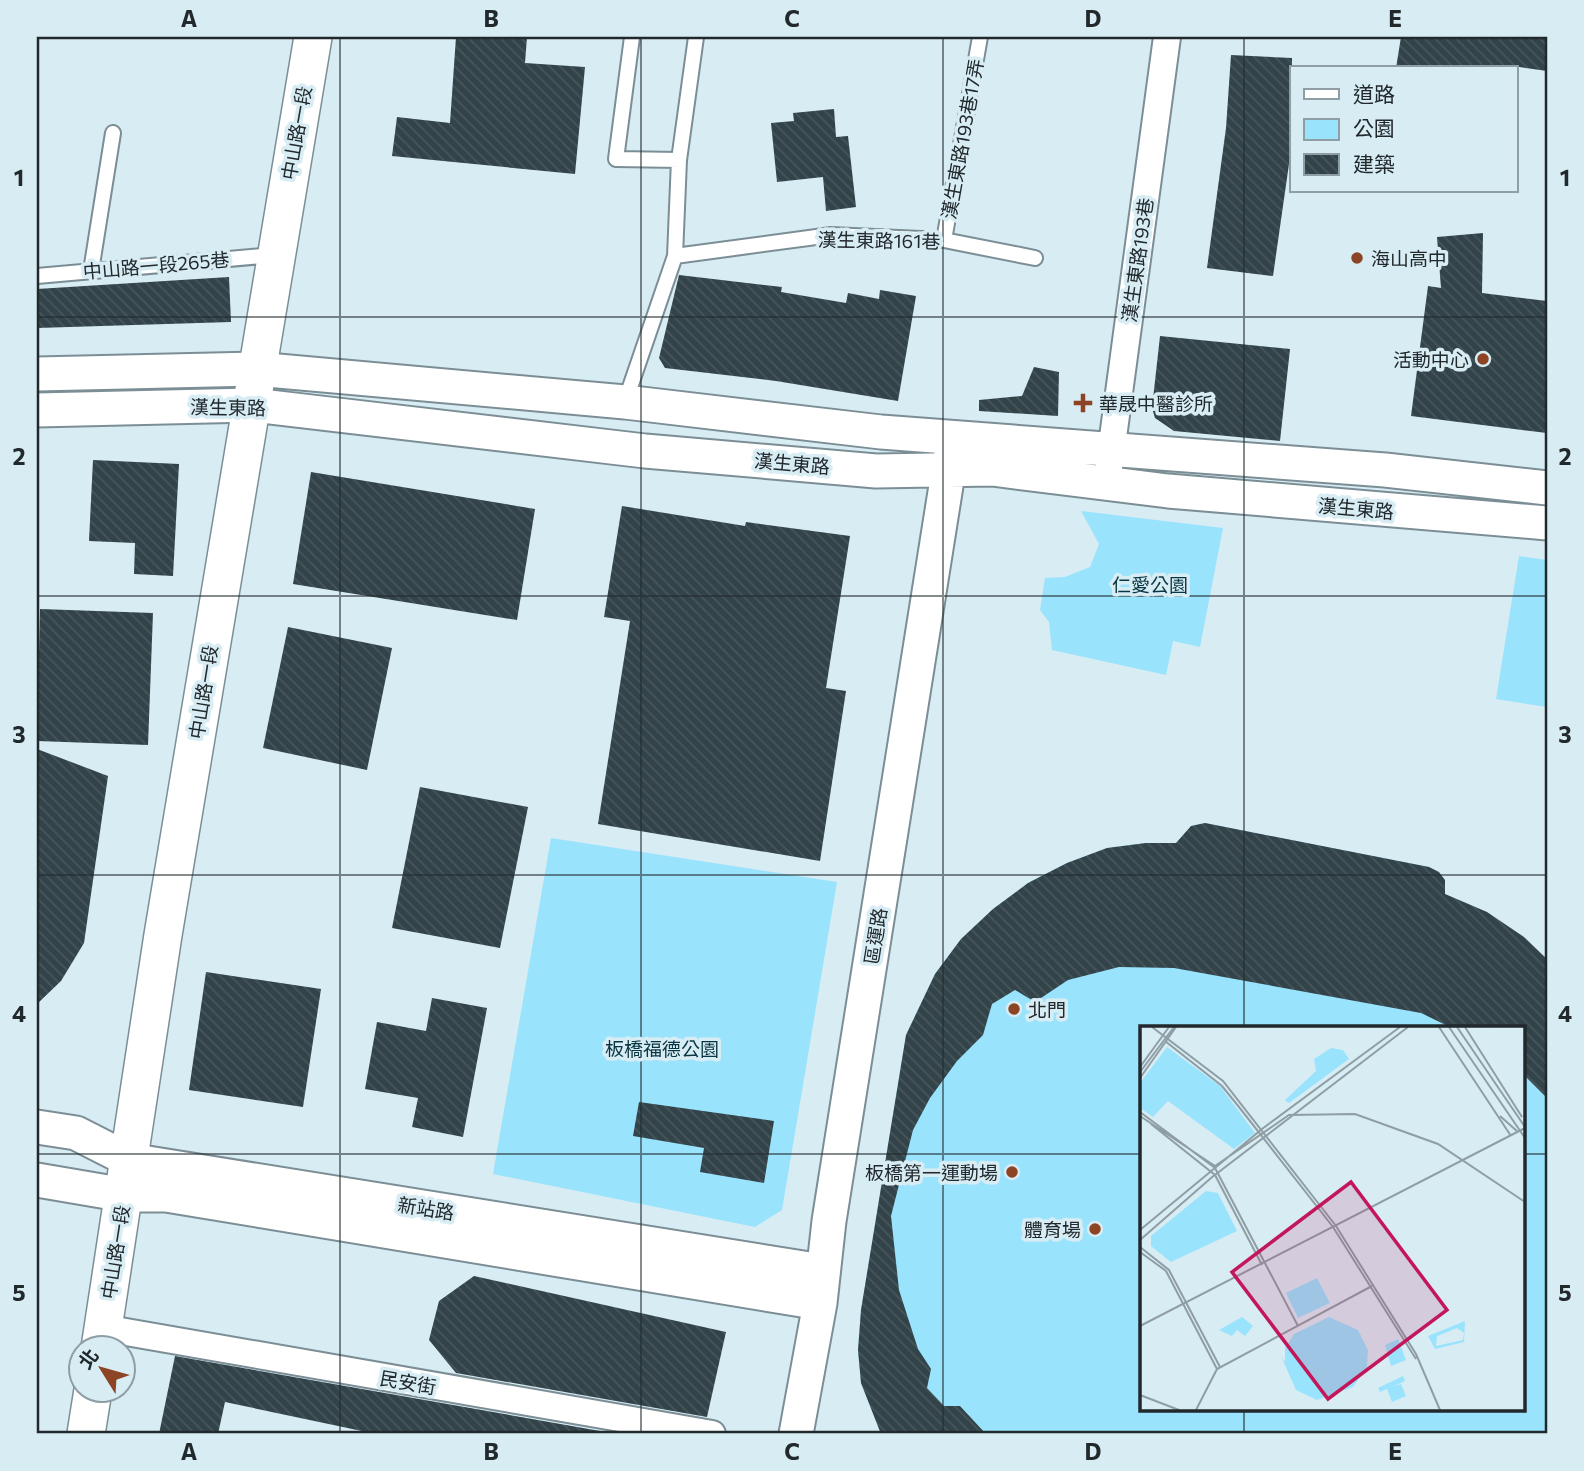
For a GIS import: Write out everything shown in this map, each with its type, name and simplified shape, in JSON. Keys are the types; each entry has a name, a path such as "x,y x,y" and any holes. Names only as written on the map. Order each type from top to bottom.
{"main road":[{"name":"中山路一段","path":"103,1334 163,935 313,37"},
{"path":"86,1434 91,1404"}],"street":[{"name":"漢生東路193巷","path":"1109,483 1108,450 1167,37"},
{"name":"漢生東路","path":"37,374 254,387 625,402 881,432 951,453 992,469 1359,509 1547,523"},
{"name":"漢生東路","path":"37,410 254,387 645,451 876,471 951,453 1108,450 1385,470 1547,488"},
{"name":"區運路","path":"796,1434 951,453"},
{"name":"新站路","path":"37,1127 76,1133 127,1178"},
{"name":"新站路","path":"37,1180 127,1178 180,1197 821,1287"},
{"name":"民安街","path":"136,1344 640,1429 712,1434"}],"lane":[{"path":"632,37 616,159 679,160"},
{"path":"625,402 675,256 679,160 696,37"},
{"name":"漢生東路193巷17弄","path":"944,240 980,37"},
{"path":"91,271 113,133"},
{"name":"漢生東路161巷","path":"675,256 831,235 944,240 1035,258"},
{"name":"中山路一段265巷","path":"37,276 276,255"}],"green space":[{"name":"仁愛公園","path":"1081,511 1223,528 1200,647 1173,641 1166,675 1052,650 1049,622 1040,610 1045,578 1065,577 1090,567 1099,544"},
{"path":"1519,556 1547,560 1547,707 1496,699"},
{"name":"板橋第一運動場","path":"1205,823 1429,867 1443,877 1445,894 1487,912 1547,959 1547,1434 881,1434 861,1383 858,1350 861,1310 906,1035 935,974 961,939 993,909 1028,883 1067,863 1107,848 1146,843 1181,843 1191,826"},
{"name":"板橋福德公園","path":"551,838 837,882 782,1210 755,1227 493,1174"}],"building":[{"path":"456,37 527,37 525,63 585,67 575,174 392,156 397,117 450,123"},
{"path":"1401,37 1547,37 1547,71 1506,65 1396,66"},
{"path":"1231,55 1292,58 1290,157 1273,276 1207,268 1226,128"},
{"path":"834,109 836,137 848,136 856,207 826,211 823,177 777,182 771,123 794,121 793,113"},
{"name":"活動中心","path":"1483,233 1482,293 1547,301 1547,433 1411,416 1428,286 1441,288 1437,237"},
{"path":"679,275 782,287 781,292 846,303 848,293 879,299 880,290 916,296 898,401 776,381 665,368 659,358"},
{"path":"229,277 231,322 37,328 37,289"},
{"path":"1160,336 1290,349 1280,441 1174,431 1155,418 1152,408"},
{"path":"1034,367 1059,372 1058,416 979,411 979,400 1022,396"},
{"path":"93,460 179,464 173,576 134,574 135,543 89,541"},
{"path":"311,472 535,509 517,620 293,584"},
{"path":"622,506 745,526 746,522 850,536 826,688 846,691 820,861 598,824 630,621 604,617"},
{"path":"40,609 153,613 148,745 37,741"},
{"path":"288,627 392,648 367,770 263,748"},
{"path":"37,749 108,776 84,943 61,981 37,1004"},
{"path":"420,787 528,807 500,948 392,928"},
{"path":"1205,823 1429,867 1439,872 1445,880 1445,894 1487,912 1524,937 1547,959 1547,1098 1524,1075 1524,1026 1448,1026 1421,1013 1174,968 1119,967 1068,980 1035,1002 1015,990 992,1004 983,1035 957,1061 930,1098 913,1130 891,1216 899,1290 918,1349 931,1369 927,1388 944,1406 960,1406 986,1434 881,1434 861,1383 858,1350 861,1310 906,1035 935,974 961,939 993,909 1028,883 1067,863 1107,848 1146,843 1176,843 1191,826"},
{"path":"206,972 321,989 303,1107 189,1090"},
{"path":"432,998 487,1008 463,1137 412,1127 418,1098 365,1089 377,1022 426,1031"},
{"path":"639,1102 774,1121 764,1183 700,1172 704,1148 633,1136"},
{"path":"474,1276 726,1332 707,1417 456,1373 429,1340 439,1301"},
{"path":"175,1356 600,1431 600,1434 376,1434 225,1402 218,1434 159,1434"}],"place":[{"name":"海山高中","path":"1357,258"},
{"name":"活動中心","path":"1483,359"},
{"name":"華晟中醫診所","path":"1083,403"},
{"name":"北門","path":"1014,1009"},
{"name":"板橋第一運動場","path":"1012,1172"},
{"name":"體育場","path":"1095,1229"}]}
